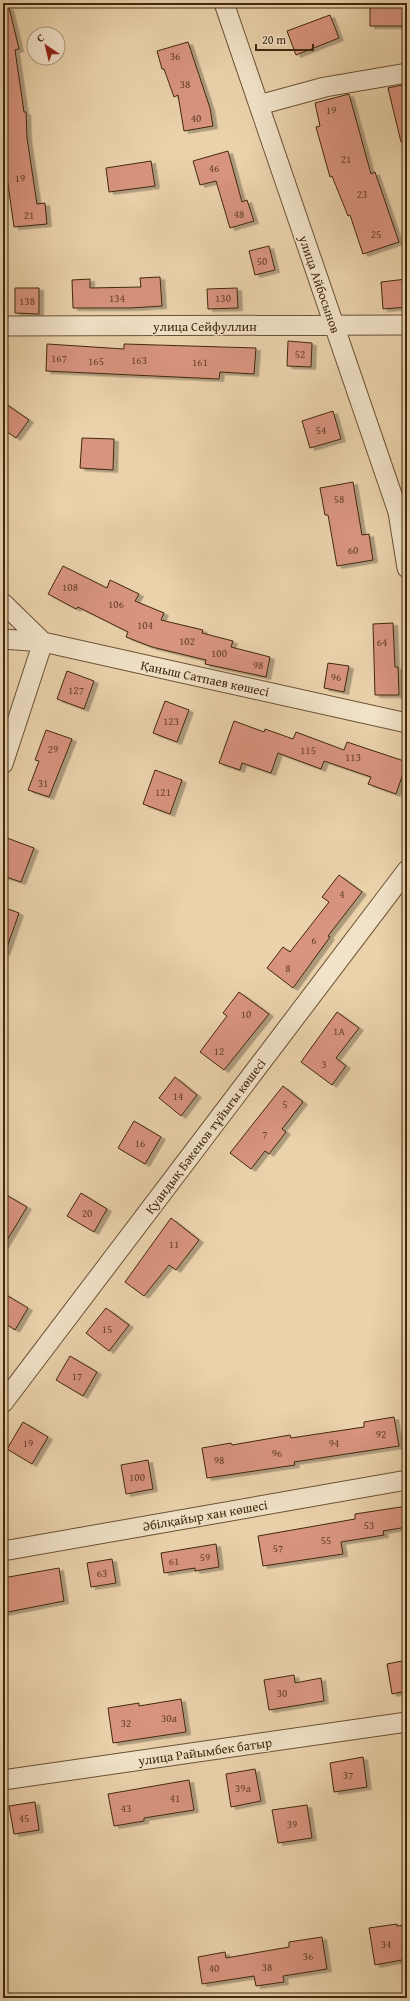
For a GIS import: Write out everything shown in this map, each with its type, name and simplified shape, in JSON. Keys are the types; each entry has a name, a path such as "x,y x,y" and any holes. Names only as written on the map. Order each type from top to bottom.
{"street":[{"name":"улица Айбосынов","path":"224,3 398,512 407,568"},
{"path":"259,105 325,87 407,73"},
{"name":"улица Сейфуллин","path":"3,326 407,326"},
{"path":"3,603 43,642 3,764"},
{"name":"Қаныш Сатпаев көшесі","path":"3,638 43,642 407,723"},
{"name":"Қуандық Бәкенов тұйығы көшесі","path":"3,1402 407,870"},
{"name":"Әбілқайыр хан көшесі","path":"3,1551 407,1480"},
{"name":"улица Райымбек батыр","path":"3,1780 407,1722"}],"building":[{"path":"370,3 406,3 406,26 370,26"},
{"path":"9,7 19,49 15,50 24,112 26,112 27,138 37,204 45,203 47,224 14,227 3,149 3,8"},
{"path":"330,15 339,38 296,55 287,31"},
{"path":"188,42 210,108 213,126 184,131 178,95 174,97 164,69 162,69 157,51"},
{"path":"407,84 407,141 401,142 388,88"},
{"path":"349,94 371,174 375,172 399,242 363,254 350,215 348,216 332,176 330,177 316,127 320,126 315,103"},
{"path":"228,151 242,202 247,200 254,221 230,228 216,181 200,185 193,161"},
{"path":"151,161 155,186 109,192 106,168"},
{"path":"269,246 275,270 255,275 249,251"},
{"path":"160,277 162,306 130,308 73,308 72,280 90,279 90,288 141,287 140,278"},
{"path":"407,279 407,307 383,309 381,282"},
{"path":"15,288 39,288 39,314 15,313"},
{"path":"237,288 238,308 208,309 207,289"},
{"path":"288,341 312,343 311,367 287,366"},
{"path":"47,344 124,349 124,344 256,348 254,374 220,372 219,379 46,371"},
{"path":"3,402 29,420 16,438 3,429"},
{"path":"333,411 341,439 310,448 302,421"},
{"path":"82,438 114,439 113,470 80,468"},
{"path":"353,482 362,535 369,534 373,560 337,566 328,515 325,515 320,488"},
{"path":"63,566 107,588 110,580 139,594 135,601 164,613 161,620 203,630 202,633 233,641 231,647 270,657 266,677 205,664 206,660 152,647 126,637 128,632 78,607 76,609 48,594"},
{"path":"393,623 395,667 398,667 399,695 375,695 373,624"},
{"path":"328,663 349,666 344,692 324,688"},
{"path":"67,671 94,681 84,709 57,699"},
{"path":"165,701 189,710 177,742 153,733"},
{"path":"234,721 264,732 265,729 293,739 296,732 344,750 347,742 407,762 396,794 368,784 371,777 324,761 321,769 278,753 271,773 242,763 240,770 219,763"},
{"path":"46,730 72,739 49,797 28,790 39,761 35,760"},
{"path":"155,770 182,780 170,814 143,804"},
{"path":"7,838 34,848 21,882 3,876 3,848"},
{"path":"339,875 362,892 328,936 330,937 293,988 267,968 283,947 290,952 329,902 322,897"},
{"path":"3,907 19,913 5,953 3,952"},
{"path":"239,992 269,1014 224,1070 200,1052 227,1016 223,1013"},
{"path":"337,1012 359,1028 336,1058 346,1066 332,1085 301,1062"},
{"path":"175,1077 197,1095 181,1116 159,1098"},
{"path":"283,1086 303,1102 282,1129 286,1132 269,1154 265,1151 251,1169 230,1153"},
{"path":"134,1121 161,1137 145,1164 118,1148"},
{"path":"3,1193 27,1207 3,1247"},
{"path":"81,1193 107,1209 94,1232 67,1216"},
{"path":"171,1218 199,1240 176,1270 169,1265 144,1296 125,1282"},
{"path":"3,1293 28,1308 15,1330 3,1322"},
{"path":"106,1308 129,1325 109,1351 86,1333"},
{"path":"70,1356 97,1372 83,1396 56,1380"},
{"path":"394,1417 399,1446 294,1462 295,1465 207,1478 202,1448 231,1443 232,1445 290,1435 291,1438 364,1427 364,1422"},
{"path":"23,1422 48,1437 32,1464 7,1449"},
{"path":"148,1460 153,1489 126,1494 121,1465"},
{"path":"407,1506 407,1527 383,1531 384,1535 341,1542 343,1554 263,1566 258,1536 355,1519 355,1514"},
{"path":"216,1544 219,1567 195,1571 195,1568 164,1573 161,1553"},
{"path":"112,1559 116,1583 91,1587 87,1563"},
{"path":"59,1568 64,1601 3,1613 3,1578"},
{"path":"407,1660 407,1691 392,1694 387,1664"},
{"path":"294,1675 295,1683 321,1678 324,1701 269,1710 264,1680"},
{"path":"181,1699 186,1732 113,1743 108,1708 139,1703 139,1706"},
{"path":"363,1757 367,1787 334,1792 330,1763"},
{"path":"255,1769 261,1801 231,1807 226,1774"},
{"path":"189,1780 194,1810 144,1818 144,1821 114,1826 108,1794"},
{"path":"35,1802 39,1830 14,1834 9,1806"},
{"path":"307,1805 312,1838 278,1843 272,1810"},
{"path":"397,1924 397,1926 407,1925 407,1959 375,1965 369,1928"},
{"path":"322,1937 327,1969 283,1976 284,1982 256,1986 254,1976 202,1984 198,1957 225,1952 226,1958 289,1947 289,1942"}]}
